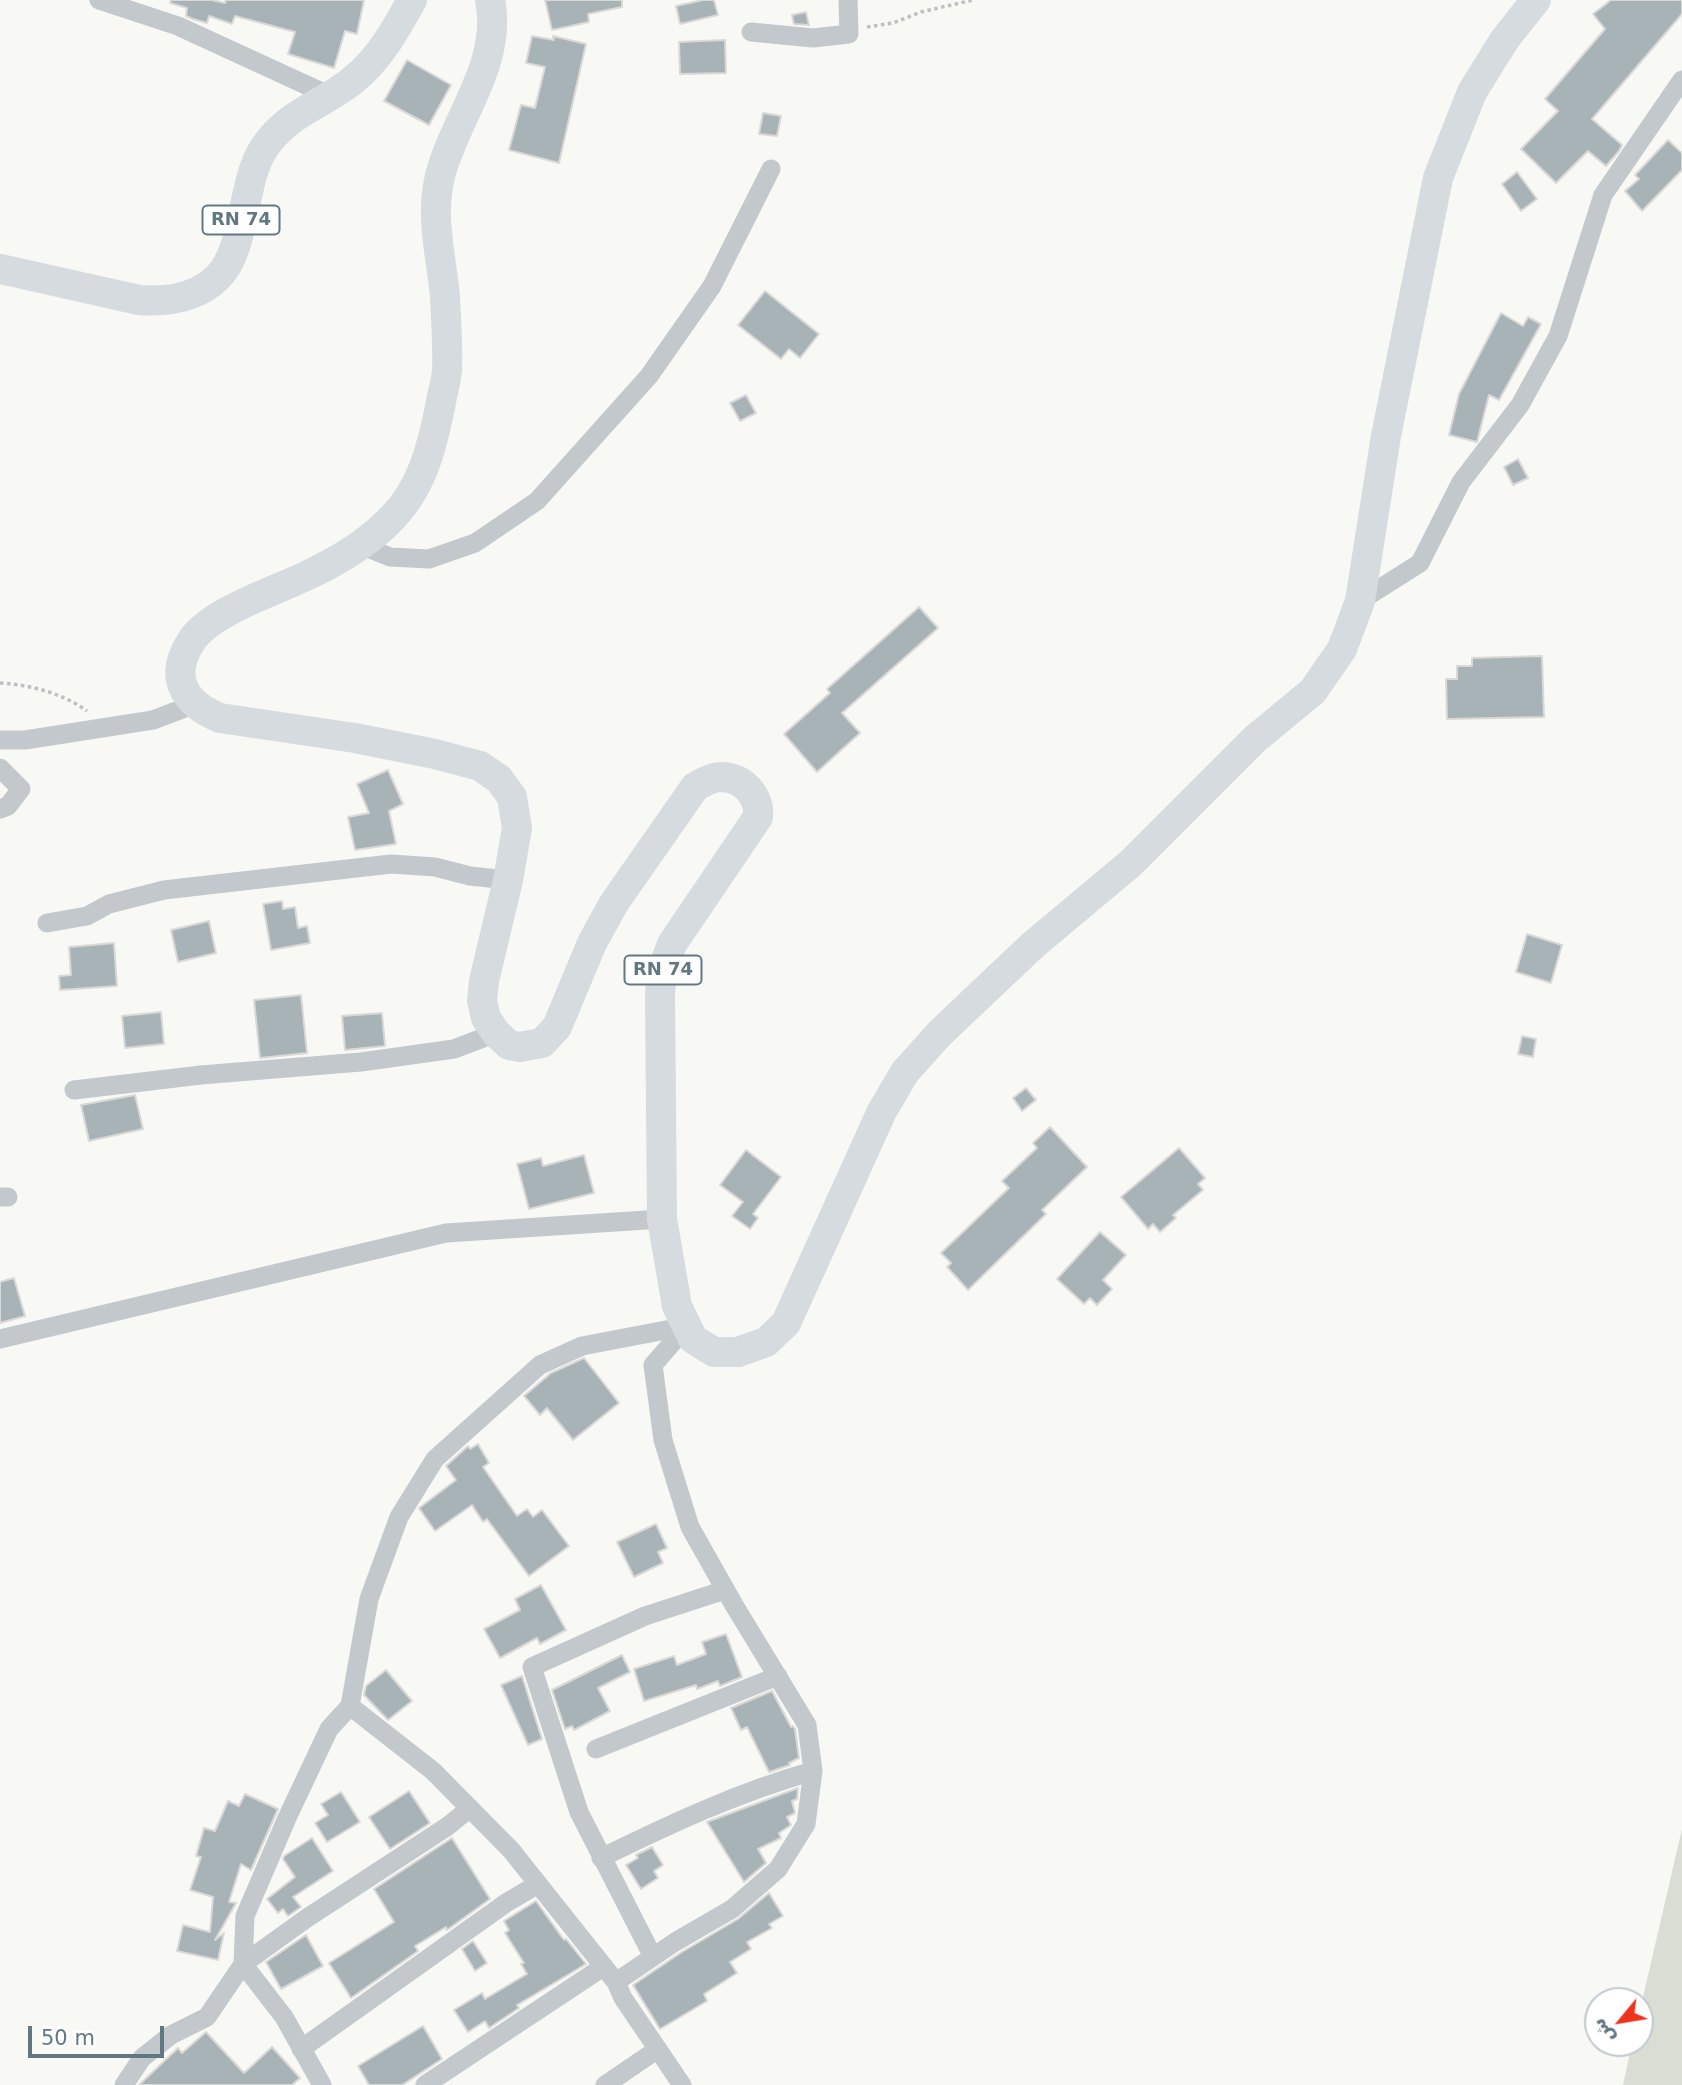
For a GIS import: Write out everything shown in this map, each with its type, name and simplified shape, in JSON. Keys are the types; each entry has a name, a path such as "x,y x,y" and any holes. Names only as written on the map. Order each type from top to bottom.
{"main road":[{"name":"RN 74","path":"0,269 155,302 177,299 199,291 219,277 228,261 250,182 262,151 277,129 352,81 387,44 412,0"},
{"path":"490,0 492,31 485,65 441,173 437,194 435,219 444,295 447,372 435,432 412,492 392,518 363,546 307,576 249,601 216,620 194,638 181,660 180,680 195,704 212,715 238,723 355,738 480,766 499,779 512,797 517,828 482,1001 486,1018 496,1033"},
{"name":"RN 74","path":"496,1033 509,1045 520,1047 542,1043 551,1036 592,943 614,903 695,787 707,780 721,777 740,782 754,794 759,809 758,817 672,944 663,968 660,992 663,1219 677,1306 693,1339 703,1347 726,1353 766,1342 786,1323 882,1111 905,1072 940,1033 1032,945 1131,863 1255,739 1313,691 1342,649 1360,601 1386,436 1438,178 1472,92 1505,39 1536,0"}],"street":[{"path":"99,0 178,26 328,95"},
{"path":"751,32 813,38 849,34 848,0"},
{"path":"1360,601 1420,563 1461,482 1520,405 1558,336 1603,195 1682,80"},
{"path":"363,546 390,557 429,559 475,543 537,501 649,376 712,286 771,169"},
{"path":"0,740 25,740 153,720 195,704"},
{"path":"0,768 21,789 8,806 0,809"},
{"path":"47,923 87,916 108,904 164,890 391,864 435,867 470,876 508,880"},
{"path":"74,1090 201,1075 374,1060 453,1049 496,1033"},
{"path":"0,1339 446,1233 663,1219"},
{"path":"616,1982 732,1909 778,1869 806,1824 813,1771 807,1724 690,1527 663,1440 653,1365 687,1326"},
{"path":"322,2085 284,2017 243,1964 245,1916 329,1729 350,1706 369,1598 399,1517 435,1460 540,1365 582,1346 687,1326"},
{"path":"653,1957 579,1812 531,1667 645,1616 725,1590"},
{"path":"596,1749 778,1676"},
{"path":"350,1706 433,1771 511,1850 616,1982 623,1998 682,2085"},
{"path":"601,1858 680,1819 771,1783 813,1771"},
{"path":"124,2085 142,2058 171,2035 207,2017 243,1964 307,1918 448,1826 470,1808"},
{"path":"301,2049 506,1903 538,1884"},
{"path":"425,2085 603,1967"},
{"path":"605,2085 658,2049"}],"path":[{"path":"849,34 869,26 893,23 921,12 973,0"},
{"path":"0,682 27,685 74,701 109,727"}],"shaded area":[{"path":"1682,1829 1682,2085 1623,2085 1629,2057 1654,2057 1654,1987 1645,1987"}],"building":[{"path":"171,0 212,0 225,3 226,0 364,0 357,34 345,31 334,68 288,54 295,32 235,16 232,24 209,16 207,23 186,16 187,8 170,3"},
{"path":"545,0 622,0 622,7 588,14 589,22 552,30"},
{"path":"714,0 718,15 680,24 676,6"},
{"path":"1611,0 1682,0 1682,14 1592,119 1622,145 1619,151 1606,166 1588,151 1556,183 1521,149 1558,111 1545,99 1605,29 1593,14"},
{"path":"806,12 809,25 794,24 792,15"},
{"path":"532,36 554,40 553,36 586,44 559,163 509,150 521,105 535,108 545,67 526,63"},
{"path":"725,40 726,73 680,74 679,42"},
{"path":"407,60 451,85 429,125 384,101"},
{"path":"763,113 781,116 777,136 759,134"},
{"path":"1668,140 1682,153 1682,170 1642,211 1625,191 1639,179 1635,175"},
{"path":"1517,172 1537,199 1521,211 1502,184"},
{"path":"765,291 819,334 800,358 789,349 781,359 738,325"},
{"path":"1501,313 1523,326 1528,317 1541,324 1499,400 1489,395 1477,442 1449,435 1459,394"},
{"path":"746,395 756,413 740,421 730,403"},
{"path":"1518,459 1528,478 1513,485 1504,467"},
{"path":"919,607 938,628 842,713 860,733 817,772 784,734 830,693 827,689"},
{"path":"1542,656 1544,717 1447,719 1446,679 1457,679 1457,666 1472,666 1472,658"},
{"path":"388,770 403,804 389,811 396,844 355,850 348,817 369,813 357,784"},
{"path":"282,901 283,909 295,907 298,928 307,926 310,943 271,950 263,904"},
{"path":"209,921 216,953 178,962 171,930"},
{"path":"1527,934 1562,945 1551,983 1516,972"},
{"path":"114,943 117,986 60,990 59,976 71,975 69,947"},
{"path":"301,995 307,1053 260,1058 254,1000"},
{"path":"161,1012 164,1044 125,1048 122,1016"},
{"path":"382,1013 385,1046 345,1050 342,1016"},
{"path":"1522,1036 1536,1039 1533,1057 1518,1054"},
{"path":"1026,1088 1036,1100 1022,1111 1013,1098"},
{"path":"135,1095 143,1129 89,1141 81,1105"},
{"path":"1050,1127 1087,1167 1042,1210 1046,1214 968,1290 947,1267 951,1263 941,1253 1009,1188 1002,1181 1037,1148 1033,1143"},
{"path":"1179,1148 1205,1178 1198,1184 1203,1190 1173,1215 1176,1218 1160,1232 1153,1224 1148,1229 1121,1197"},
{"path":"746,1150 781,1177 753,1214 758,1218 750,1229 732,1216 743,1202 720,1185"},
{"path":"584,1155 594,1193 529,1209 517,1164 541,1158 543,1166"},
{"path":"1100,1232 1126,1255 1103,1280 1112,1289 1097,1305 1090,1298 1084,1304 1057,1279"},
{"path":"14,1278 25,1316 0,1323 0,1282"},
{"path":"584,1358 619,1403 573,1440 547,1408 540,1415 524,1396 551,1373"},
{"path":"478,1444 489,1463 483,1467 517,1516 527,1509 533,1517 542,1510 569,1546 529,1576 487,1519 483,1522 472,1505 435,1531 419,1508 456,1480 446,1466 468,1446 470,1449"},
{"path":"656,1524 667,1548 658,1552 663,1563 634,1577 617,1542"},
{"path":"541,1585 566,1630 540,1644 537,1638 500,1658 484,1629 520,1610 515,1599"},
{"path":"726,1634 742,1677 720,1686 718,1681 697,1689 696,1685 644,1701 634,1669 674,1656 677,1665 706,1654 702,1642"},
{"path":"622,1655 630,1672 598,1688 610,1711 574,1730 572,1726 565,1729 552,1690"},
{"path":"386,1670 412,1701 388,1720 364,1695 366,1686"},
{"path":"522,1676 542,1739 528,1745 501,1685"},
{"path":"772,1691 791,1727 795,1729 799,1758 789,1763 790,1765 769,1772 747,1727 741,1730 731,1708"},
{"path":"798,1788 797,1799 792,1801 795,1813 787,1817 791,1825 779,1833 781,1838 758,1849 766,1863 744,1882 707,1822"},
{"path":"409,1791 430,1823 390,1849 369,1817"},
{"path":"341,1792 360,1822 327,1842 315,1823 328,1815 321,1804"},
{"path":"245,1794 278,1809 251,1870 241,1864 229,1902 236,1903 215,1940 224,1933 218,1960 177,1951 183,1925 210,1932 213,1897 190,1890 201,1857 196,1856 204,1828 215,1831 228,1801 239,1806"},
{"path":"312,1838 333,1871 293,1897 301,1907 288,1916 283,1909 278,1913 267,1899 295,1877 283,1859 284,1856"},
{"path":"452,1838 490,1899 447,1930 446,1927 415,1946 418,1951 351,1998 329,1963 394,1922 374,1889"},
{"path":"652,1847 663,1865 654,1871 658,1878 641,1889 626,1865 638,1858 636,1855"},
{"path":"769,1893 783,1916 769,1924 772,1928 747,1942 751,1949 730,1962 737,1973 704,1994 707,2001 660,2029 633,1985 738,1919"},
{"path":"536,1901 564,1940 566,1939 586,1964 517,2005 519,2008 489,2028 485,2021 468,2032 454,2010 482,1993 485,1999 527,1974 521,1964 524,1963 505,1933 509,1930 504,1921"},
{"path":"306,1935 323,1966 281,1989 266,1962"},
{"path":"473,1941 487,1963 475,1971 462,1949"},
{"path":"423,2026 442,2059 402,2085 369,2085 358,2066"},
{"path":"206,2032 244,2073 272,2047 300,2078 292,2085 139,2085 178,2048 182,2053"}]}
